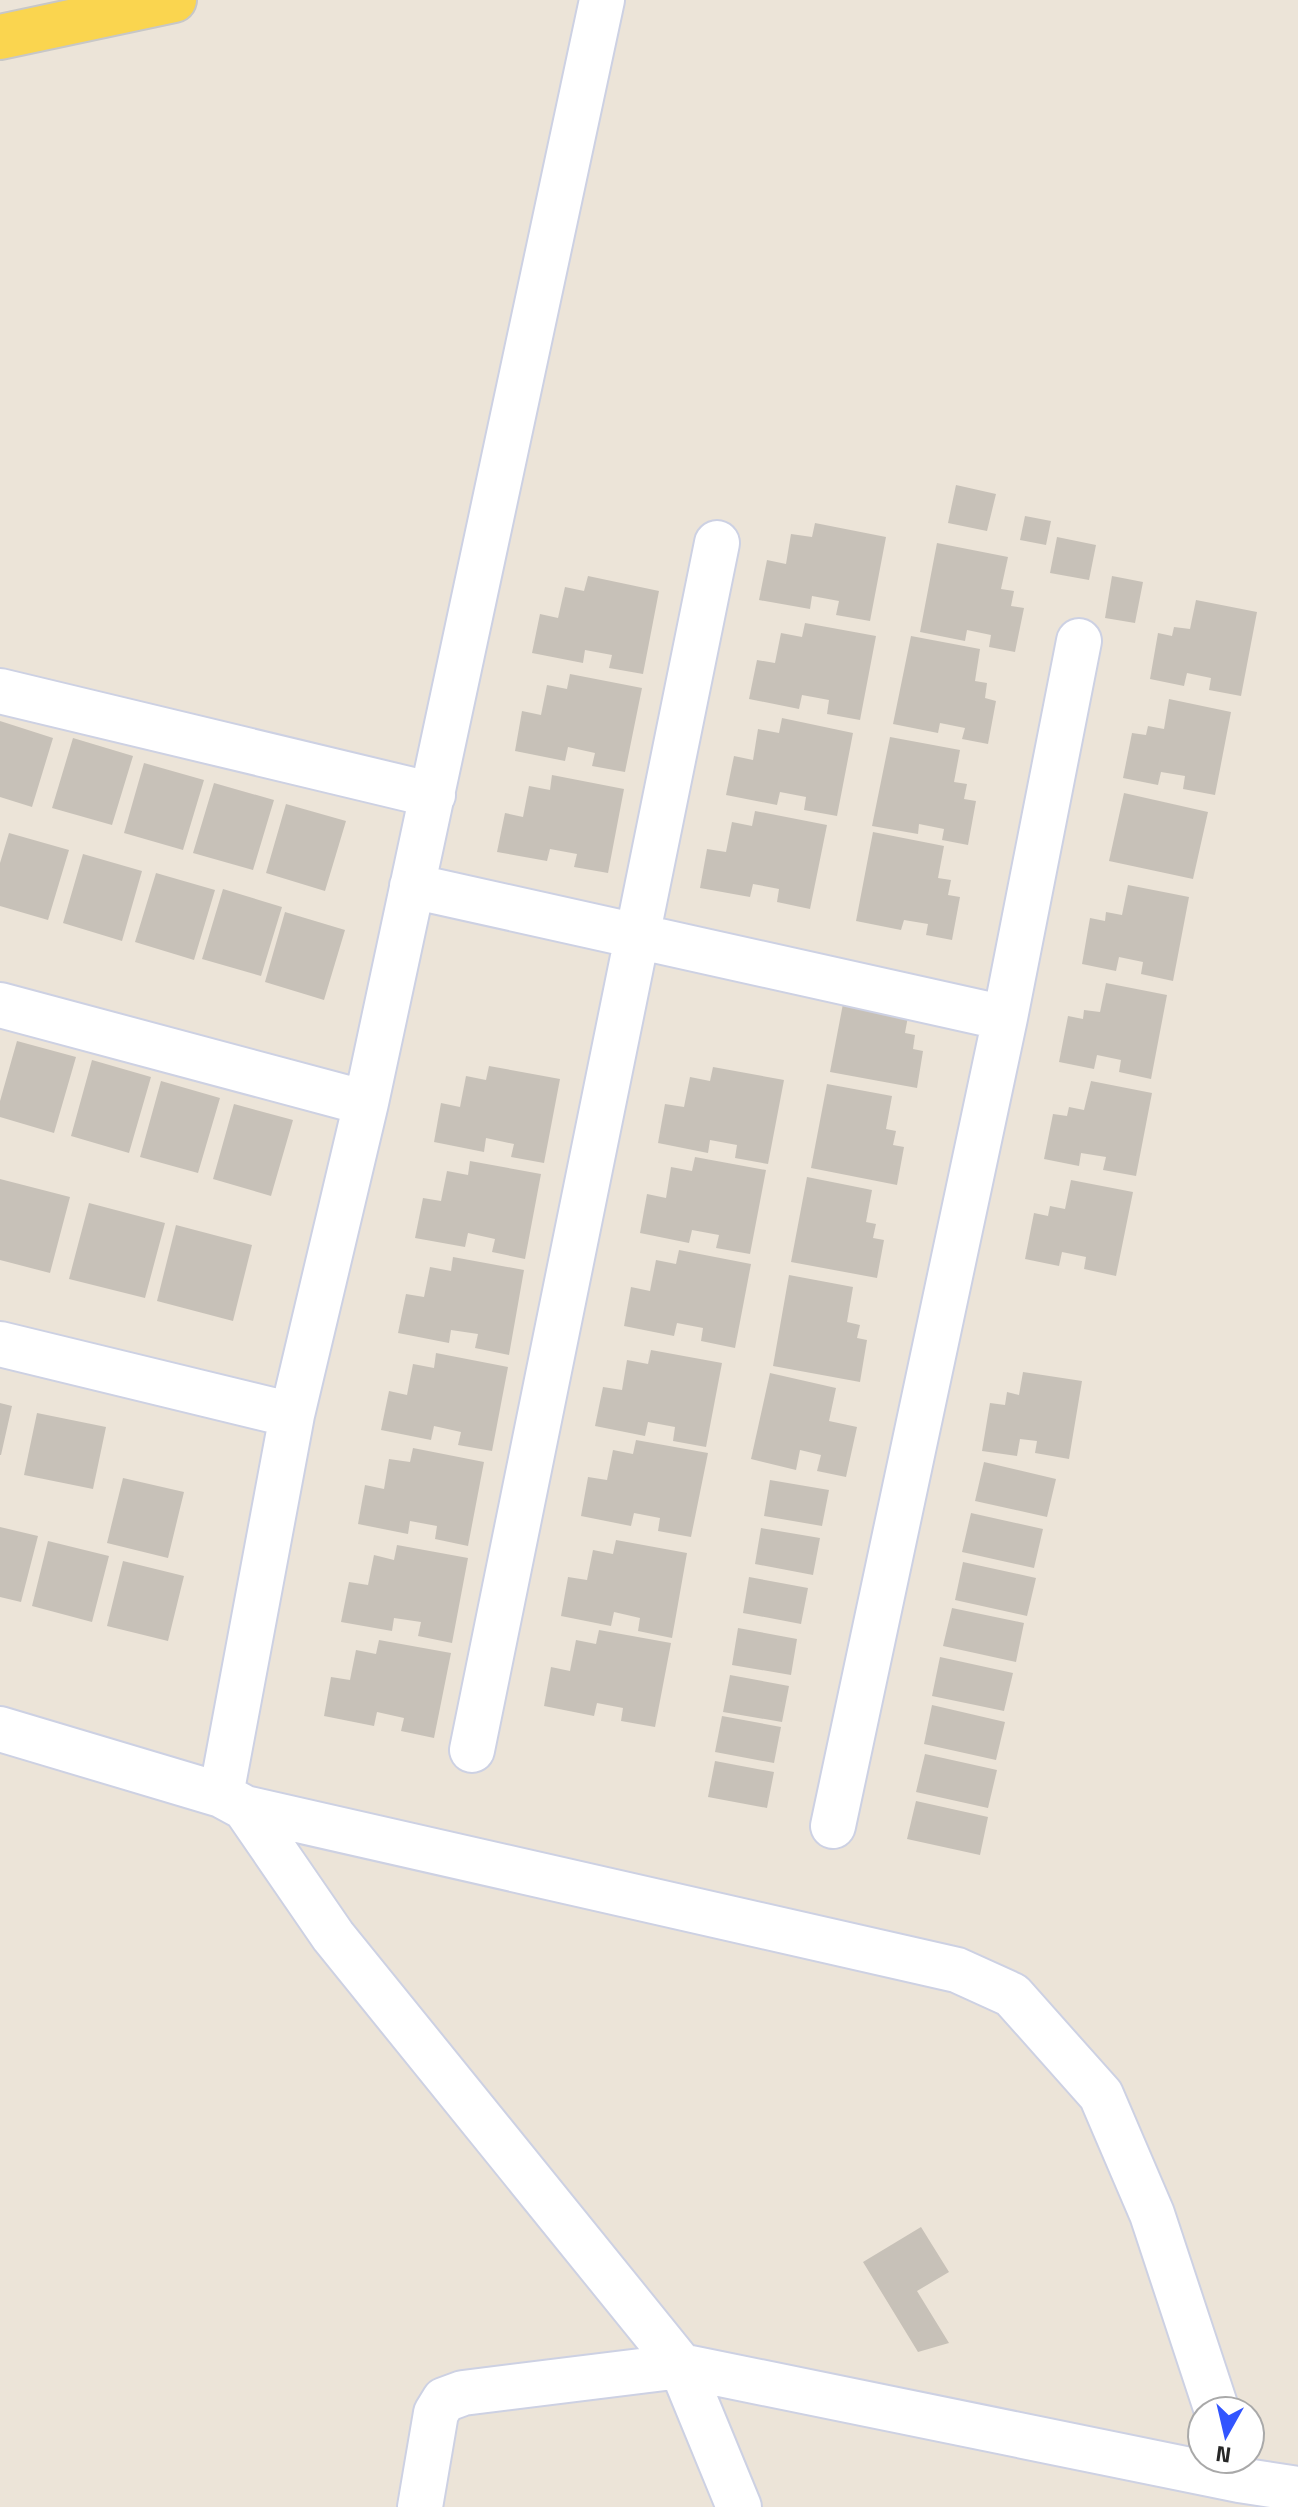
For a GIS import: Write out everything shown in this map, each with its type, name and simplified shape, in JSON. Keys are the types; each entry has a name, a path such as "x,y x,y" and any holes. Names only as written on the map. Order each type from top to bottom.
{"main road":[{"path":"0,37 174,0"}],"street":[{"path":"602,0 366,1103 292,1415 233,1801 333,1936 681,2366 739,2507"},
{"path":"472,1750 717,543"},
{"path":"833,1826 1005,1018 1079,641"},
{"path":"0,691 433,795"},
{"path":"412,886 1005,1018"},
{"path":"0,1005 366,1103"},
{"path":"0,1344 292,1415"},
{"path":"0,1729 233,1801 957,1970 1012,1995 1101,2095 1152,2214 1212,2395"},
{"path":"420,2507 436,2413 444,2400 463,2393 681,2366 1242,2482 1298,2489"}],"building":[{"path":"956,485 996,494 987,531 948,523"},
{"path":"1025,516 1051,521 1046,545 1020,540"},
{"path":"815,523 886,537 870,621 836,615 839,601 812,596 810,609 759,600 767,560 786,564 791,534 812,537"},
{"path":"1057,537 1096,545 1089,580 1050,573"},
{"path":"937,543 1008,557 1001,589 1014,591 1011,606 1024,608 1015,652 989,647 991,635 967,630 965,641 920,632"},
{"path":"588,576 659,591 643,674 609,668 612,655 585,650 583,663 532,653 540,614 558,618 565,587 584,591"},
{"path":"1112,576 1143,582 1135,623 1105,618"},
{"path":"1196,600 1257,612 1241,696 1209,690 1211,678 1187,673 1184,686 1150,679 1158,633 1172,636 1174,627 1190,629"},
{"path":"805,623 876,636 860,720 827,714 829,700 802,695 799,709 749,699 757,660 775,663 781,633 802,637"},
{"path":"911,636 980,649 975,681 987,683 985,698 996,701 988,744 962,739 965,728 940,723 938,733 893,724"},
{"path":"570,674 642,688 625,772 592,766 595,753 568,747 565,761 515,751 522,711 541,715 547,685 567,689"},
{"path":"1169,699 1231,712 1215,795 1183,789 1185,776 1161,772 1158,785 1123,778 1132,733 1146,735 1148,726 1164,729"},
{"path":"782,718 853,733 837,816 804,810 806,797 780,792 777,805 726,795 734,756 753,760 758,729 779,733"},
{"path":"0,721 53,738 32,807 0,797"},
{"path":"890,737 960,750 954,782 967,784 964,799 976,801 968,845 942,840 944,829 919,824 918,834 872,826"},
{"path":"73,738 133,756 112,825 52,808"},
{"path":"144,763 204,780 183,850 124,833"},
{"path":"552,775 624,789 608,873 574,867 577,854 550,849 547,861 497,852 505,813 523,817 529,786 550,790"},
{"path":"214,783 274,800 253,870 193,853"},
{"path":"1124,793 1208,812 1193,879 1109,861"},
{"path":"286,804 346,821 325,891 266,873"},
{"path":"755,811 827,825 810,909 777,902 779,889 753,884 750,897 700,888 707,849 726,852 732,822 752,826"},
{"path":"873,832 944,846 938,878 951,880 948,895 960,897 952,940 926,935 928,924 904,920 901,930 856,921"},
{"path":"9,833 69,850 48,920 0,906 0,863"},
{"path":"83,854 142,871 122,941 63,923"},
{"path":"156,873 215,890 194,960 135,942"},
{"path":"1128,885 1189,897 1173,981 1141,974 1143,962 1119,957 1116,971 1082,964 1090,918 1105,921 1106,912 1122,915"},
{"path":"223,889 282,907 261,976 202,959"},
{"path":"285,912 345,930 324,1000 265,982"},
{"path":"1106,983 1167,995 1151,1079 1119,1072 1121,1060 1097,1055 1094,1069 1059,1062 1068,1016 1083,1019 1084,1010 1100,1012"},
{"path":"846,988 911,1000 905,1033 915,1035 913,1049 923,1051 917,1088 830,1072"},
{"path":"17,1041 76,1057 54,1133 0,1117 0,1101"},
{"path":"92,1060 151,1077 129,1153 71,1136"},
{"path":"489,1066 560,1079 544,1163 511,1157 514,1144 486,1138 484,1152 434,1142 441,1103 460,1107 466,1076 486,1080"},
{"path":"713,1067 784,1080 768,1164 735,1158 737,1145 710,1140 708,1153 658,1143 665,1104 684,1107 690,1077 710,1081"},
{"path":"161,1081 220,1098 198,1173 140,1157"},
{"path":"1091,1081 1152,1093 1136,1176 1103,1170 1106,1157 1081,1153 1079,1166 1044,1159 1053,1114 1067,1116 1069,1107 1084,1110"},
{"path":"827,1084 892,1096 886,1129 896,1131 893,1145 904,1147 897,1185 811,1168"},
{"path":"234,1104 293,1120 271,1196 213,1179"},
{"path":"695,1157 766,1170 750,1254 716,1248 719,1235 692,1230 689,1243 640,1233 647,1194 666,1198 671,1167 692,1171"},
{"path":"470,1161 541,1174 525,1259 492,1252 495,1239 468,1233 465,1247 415,1238 423,1198 441,1201 447,1171 468,1175"},
{"path":"807,1177 872,1190 866,1222 876,1224 873,1238 884,1240 877,1278 791,1262"},
{"path":"0,1179 70,1197 50,1273 0,1260"},
{"path":"1071,1180 1133,1192 1116,1276 1084,1269 1086,1257 1062,1252 1059,1266 1025,1259 1034,1213 1048,1216 1050,1206 1065,1209"},
{"path":"89,1203 165,1223 145,1298 69,1279"},
{"path":"176,1225 252,1245 233,1321 157,1301"},
{"path":"679,1250 751,1264 735,1348 701,1341 703,1328 677,1323 674,1336 624,1326 631,1287 650,1291 656,1260 676,1264"},
{"path":"453,1257 524,1270 509,1355 475,1348 478,1334 451,1330 449,1343 398,1333 406,1294 424,1297 430,1267 451,1271"},
{"path":"789,1275 853,1287 847,1322 860,1325 857,1338 867,1340 860,1382 773,1366"},
{"path":"651,1350 722,1363 706,1447 673,1441 675,1427 648,1422 645,1436 595,1426 603,1387 622,1390 627,1360 648,1364"},
{"path":"436,1353 508,1367 492,1451 458,1445 461,1432 434,1426 431,1440 381,1430 389,1391 407,1395 413,1364 434,1368"},
{"path":"1023,1372 1082,1381 1069,1459 1035,1453 1037,1441 1020,1439 1017,1456 982,1451 990,1403 1005,1405 1007,1392 1019,1395"},
{"path":"770,1373 836,1388 829,1421 857,1427 846,1477 817,1471 821,1455 800,1450 796,1470 751,1459"},
{"path":"0,1403 12,1406 1,1455 0,1455"},
{"path":"37,1413 106,1427 93,1489 24,1475"},
{"path":"636,1440 708,1453 691,1537 658,1531 660,1518 634,1513 631,1526 581,1516 588,1477 607,1480 613,1450 633,1454"},
{"path":"413,1448 484,1462 468,1546 435,1539 437,1526 410,1521 408,1534 358,1524 365,1485 384,1489 389,1459 410,1462"},
{"path":"984,1462 1056,1479 1047,1517 975,1501"},
{"path":"123,1478 184,1492 168,1558 107,1543"},
{"path":"770,1480 829,1490 822,1526 764,1516"},
{"path":"971,1513 1043,1529 1034,1568 962,1552"},
{"path":"0,1527 38,1536 21,1602 0,1597"},
{"path":"761,1528 820,1538 813,1575 755,1564"},
{"path":"616,1540 687,1553 672,1638 638,1631 640,1618 614,1612 611,1626 561,1616 568,1577 587,1580 593,1550 613,1554"},
{"path":"48,1541 109,1556 92,1622 32,1606"},
{"path":"397,1545 468,1558 452,1643 418,1636 421,1622 394,1618 392,1631 341,1622 349,1582 368,1585 374,1555 394,1560"},
{"path":"123,1561 184,1576 168,1641 107,1626"},
{"path":"963,1562 1036,1578 1027,1616 955,1600"},
{"path":"749,1577 808,1588 801,1624 743,1613"},
{"path":"952,1608 1024,1623 1016,1662 943,1646"},
{"path":"738,1628 797,1639 791,1675 732,1665"},
{"path":"599,1630 671,1643 655,1727 621,1721 623,1708 597,1703 594,1716 544,1706 551,1667 570,1671 576,1640 596,1644"},
{"path":"379,1640 451,1653 434,1738 401,1731 404,1718 377,1712 374,1726 324,1716 331,1677 350,1680 356,1650 376,1654"},
{"path":"940,1657 1013,1673 1004,1711 932,1696"},
{"path":"730,1675 789,1686 782,1722 723,1712"},
{"path":"932,1705 1005,1722 996,1760 924,1744"},
{"path":"722,1716 781,1727 774,1763 715,1752"},
{"path":"925,1754 997,1770 988,1808 916,1792"},
{"path":"715,1761 774,1772 767,1808 708,1797"},
{"path":"916,1801 988,1817 980,1855 907,1839"},
{"path":"921,2227 949,2272 917,2291 949,2343 918,2352 863,2262"}]}
